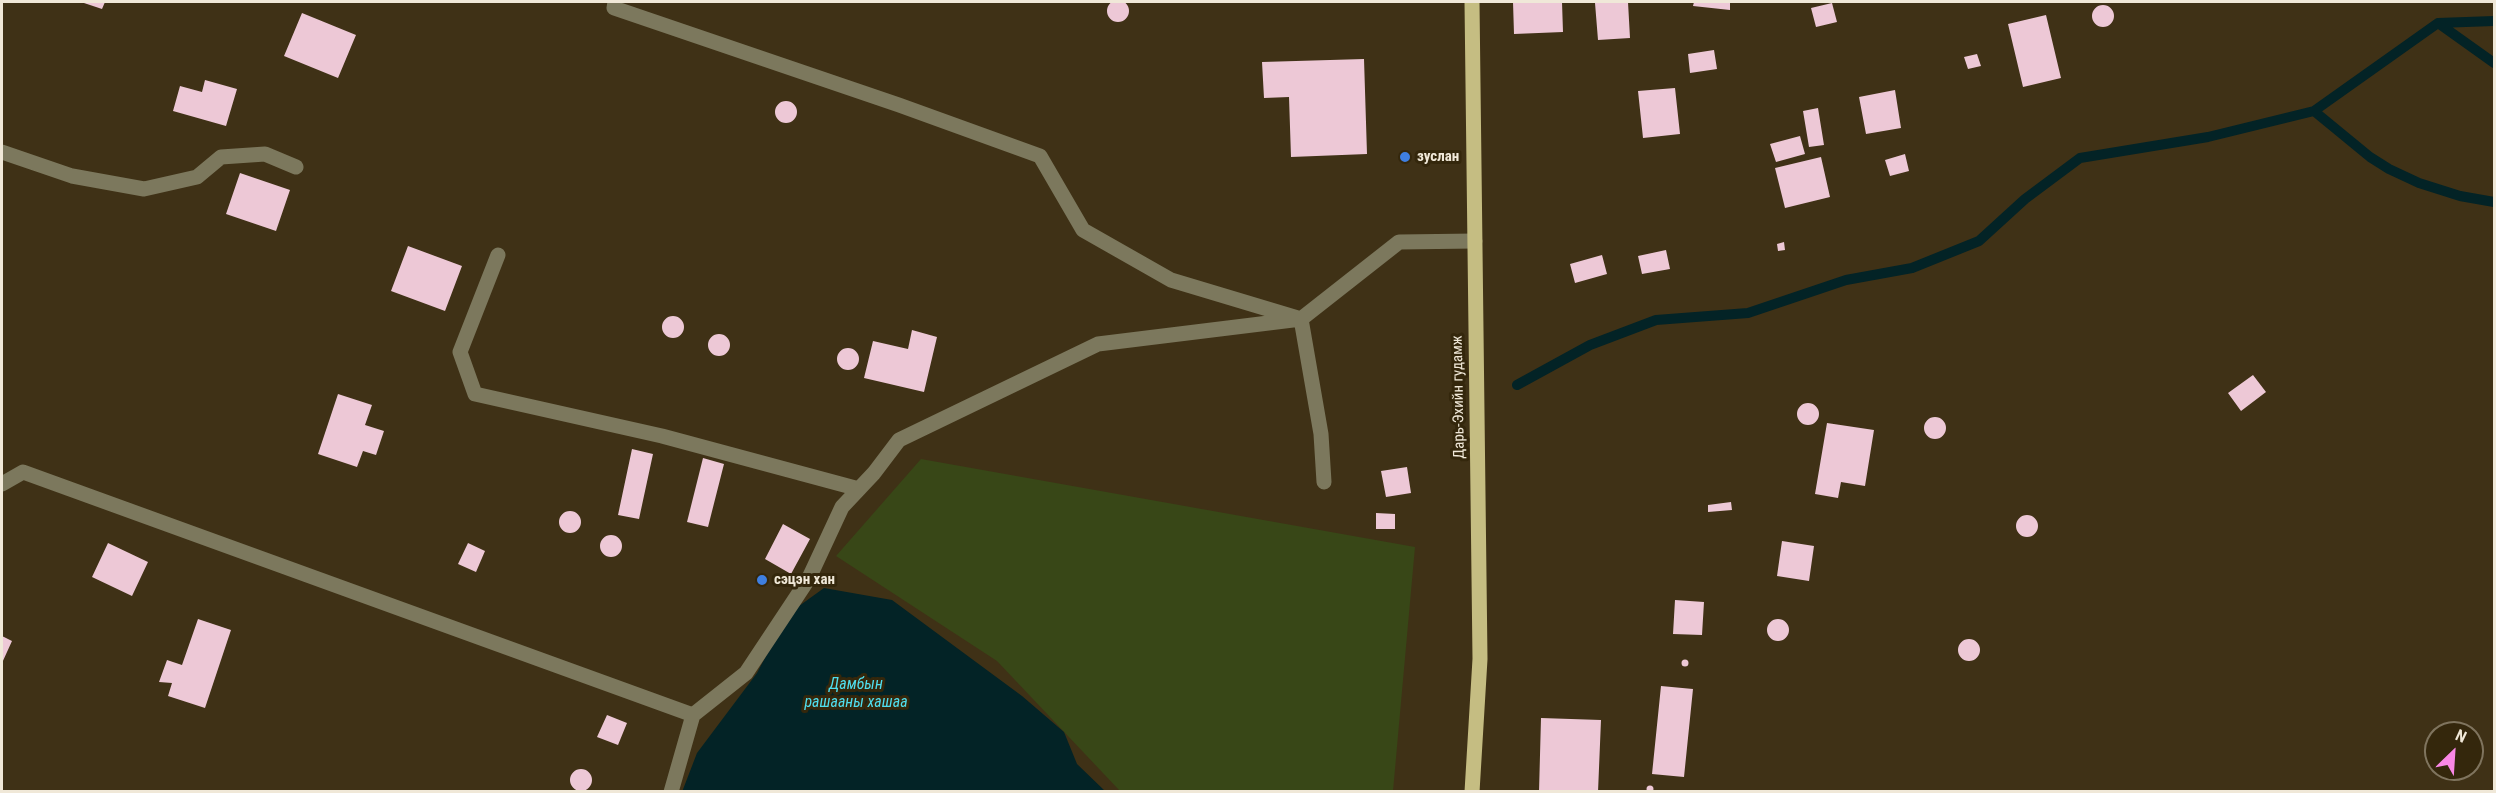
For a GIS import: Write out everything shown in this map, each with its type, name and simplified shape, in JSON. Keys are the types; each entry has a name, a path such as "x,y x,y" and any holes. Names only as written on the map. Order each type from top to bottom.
{"main road":[{"name":"Дарь-Эхийн гудамж","path":"1472,2 1480,659 1472,792"}],"street":[{"path":"615,2 614,8 1040,156 1083,230 1171,280 1301,319"},
{"path":"2,152 72,176 144,189 196,177 221,157 265,154 296,167"},
{"path":"671,792 693,715 746,673 809,578 842,507 899,440 1098,344 1301,319 1399,242 1475,241"},
{"path":"498,255 460,352 475,394 662,436 859,489"},
{"path":"1301,319 1319,418 1324,482"},
{"path":"2,484 23,472 693,715"}],"green space":[{"path":"921,459 1415,547 1393,791 1120,791 997,661 836,556"}],"water":[{"name":"Дамбын рашааны хашаа","path":"824,588 892,600 1022,696 1064,732 1077,764 1105,791 682,792 697,753 757,673 788,614"}],"building":[{"path":"1118,0 1126,3 1129,11 1126,19 1118,22 1110,19 1107,11 1110,3"},
{"path":"81,2 105,2 102,9"},
{"path":"1513,2 1562,2 1563,32 1514,34"},
{"path":"1628,2 1630,38 1598,40 1595,3"},
{"path":"1694,2 1730,2 1730,10 1693,6"},
{"path":"1832,3 1837,22 1816,27 1811,8"},
{"path":"2103,5 2111,8 2114,16 2111,24 2103,27 2095,24 2092,16 2095,8"},
{"path":"302,13 356,35 338,78 284,56"},
{"path":"2046,15 2061,78 2023,87 2008,24"},
{"path":"1714,50 1717,69 1690,73 1688,54"},
{"path":"1977,54 1981,66 1968,69 1964,57"},
{"path":"1364,59 1367,154 1291,157 1289,97 1264,98 1262,62"},
{"path":"205,80 237,89 226,126 173,111 180,86 202,92"},
{"path":"1675,88 1680,134 1643,138 1638,91"},
{"path":"1895,90 1901,128 1866,134 1859,97"},
{"path":"786,101 794,104 797,112 794,120 786,123 778,120 775,112 778,104"},
{"path":"1818,108 1824,145 1809,147 1803,111"},
{"path":"1800,136 1805,154 1776,162 1770,144"},
{"path":"1905,154 1909,171 1890,176 1885,160"},
{"path":"1821,157 1830,197 1785,208 1775,168"},
{"path":"240,173 290,190 276,231 226,214"},
{"path":"1784,242 1785,250 1778,251 1777,244"},
{"path":"408,246 462,266 445,311 391,291"},
{"path":"1666,250 1670,269 1642,274 1638,256"},
{"path":"1602,255 1607,274 1575,283 1570,264"},
{"path":"673,316 681,319 684,327 681,335 673,338 665,335 662,327 665,319"},
{"path":"912,330 937,337 924,392 864,378 873,341 908,349"},
{"path":"719,334 727,337 730,345 727,353 719,356 711,353 708,345 711,337"},
{"path":"848,348 856,351 859,359 856,367 848,370 840,367 837,359 840,351"},
{"path":"2253,375 2266,392 2241,411 2228,393"},
{"path":"338,394 372,405 365,425 384,431 376,455 363,451 357,467 318,454"},
{"path":"1808,403 1816,406 1819,414 1816,422 1808,425 1800,422 1797,414 1800,406"},
{"path":"1935,417 1943,420 1946,428 1943,436 1935,439 1927,436 1924,428 1927,420"},
{"path":"1827,423 1874,430 1865,486 1841,482 1838,498 1815,494"},
{"path":"632,449 653,454 639,519 618,515"},
{"path":"703,458 724,464 708,527 687,522"},
{"path":"1407,467 1411,493 1386,497 1381,471"},
{"path":"1731,502 1732,510 1708,512 1708,505"},
{"path":"570,511 578,514 581,522 578,530 570,533 562,530 559,522 562,514"},
{"path":"1376,513 1395,514 1395,529 1376,529"},
{"path":"2023,515 2031,515 2038,522 2038,530 2031,537 2023,537 2016,530 2016,522"},
{"path":"783,524 810,539 791,574 765,559"},
{"path":"611,535 619,538 622,546 619,554 611,557 603,554 600,546 603,538"},
{"path":"1782,541 1814,546 1809,581 1777,576"},
{"path":"108,543 148,562 132,596 92,577"},
{"path":"468,543 485,551 476,572 458,564"},
{"path":"1675,600 1704,602 1702,635 1673,634"},
{"path":"198,619 231,630 205,708 168,696 172,683 159,682 167,660 182,665"},
{"path":"1778,619 1786,622 1789,630 1786,638 1778,641 1770,638 1767,630 1770,622"},
{"path":"2,636 12,641 2,663"},
{"path":"1965,639 1973,639 1980,646 1980,654 1973,661 1965,661 1958,654 1958,646"},
{"path":"1685,659 1689,663 1685,667 1681,663"},
{"path":"1661,686 1693,689 1684,777 1652,774"},
{"path":"607,715 627,723 618,745 597,737"},
{"path":"1541,718 1601,720 1598,792 1539,792"},
{"path":"581,769 589,772 592,780 589,788 581,791 573,788 570,780 573,772"},
{"path":"1650,785 1654,789 1650,793 1646,789"}],"waterway":[{"path":"1517,385 1590,345 1656,320 1748,313 1846,280 1912,268 1979,241 2025,199 2080,158 2208,137 2314,111 2438,23 2494,21"},
{"path":"2438,23 2494,63"},
{"path":"2314,111 2370,157 2389,169 2419,183 2460,196 2494,202"}],"place":[{"name":"зуслан","path":"1405,157"},
{"name":"сэцэн хан","path":"762,580"}]}
